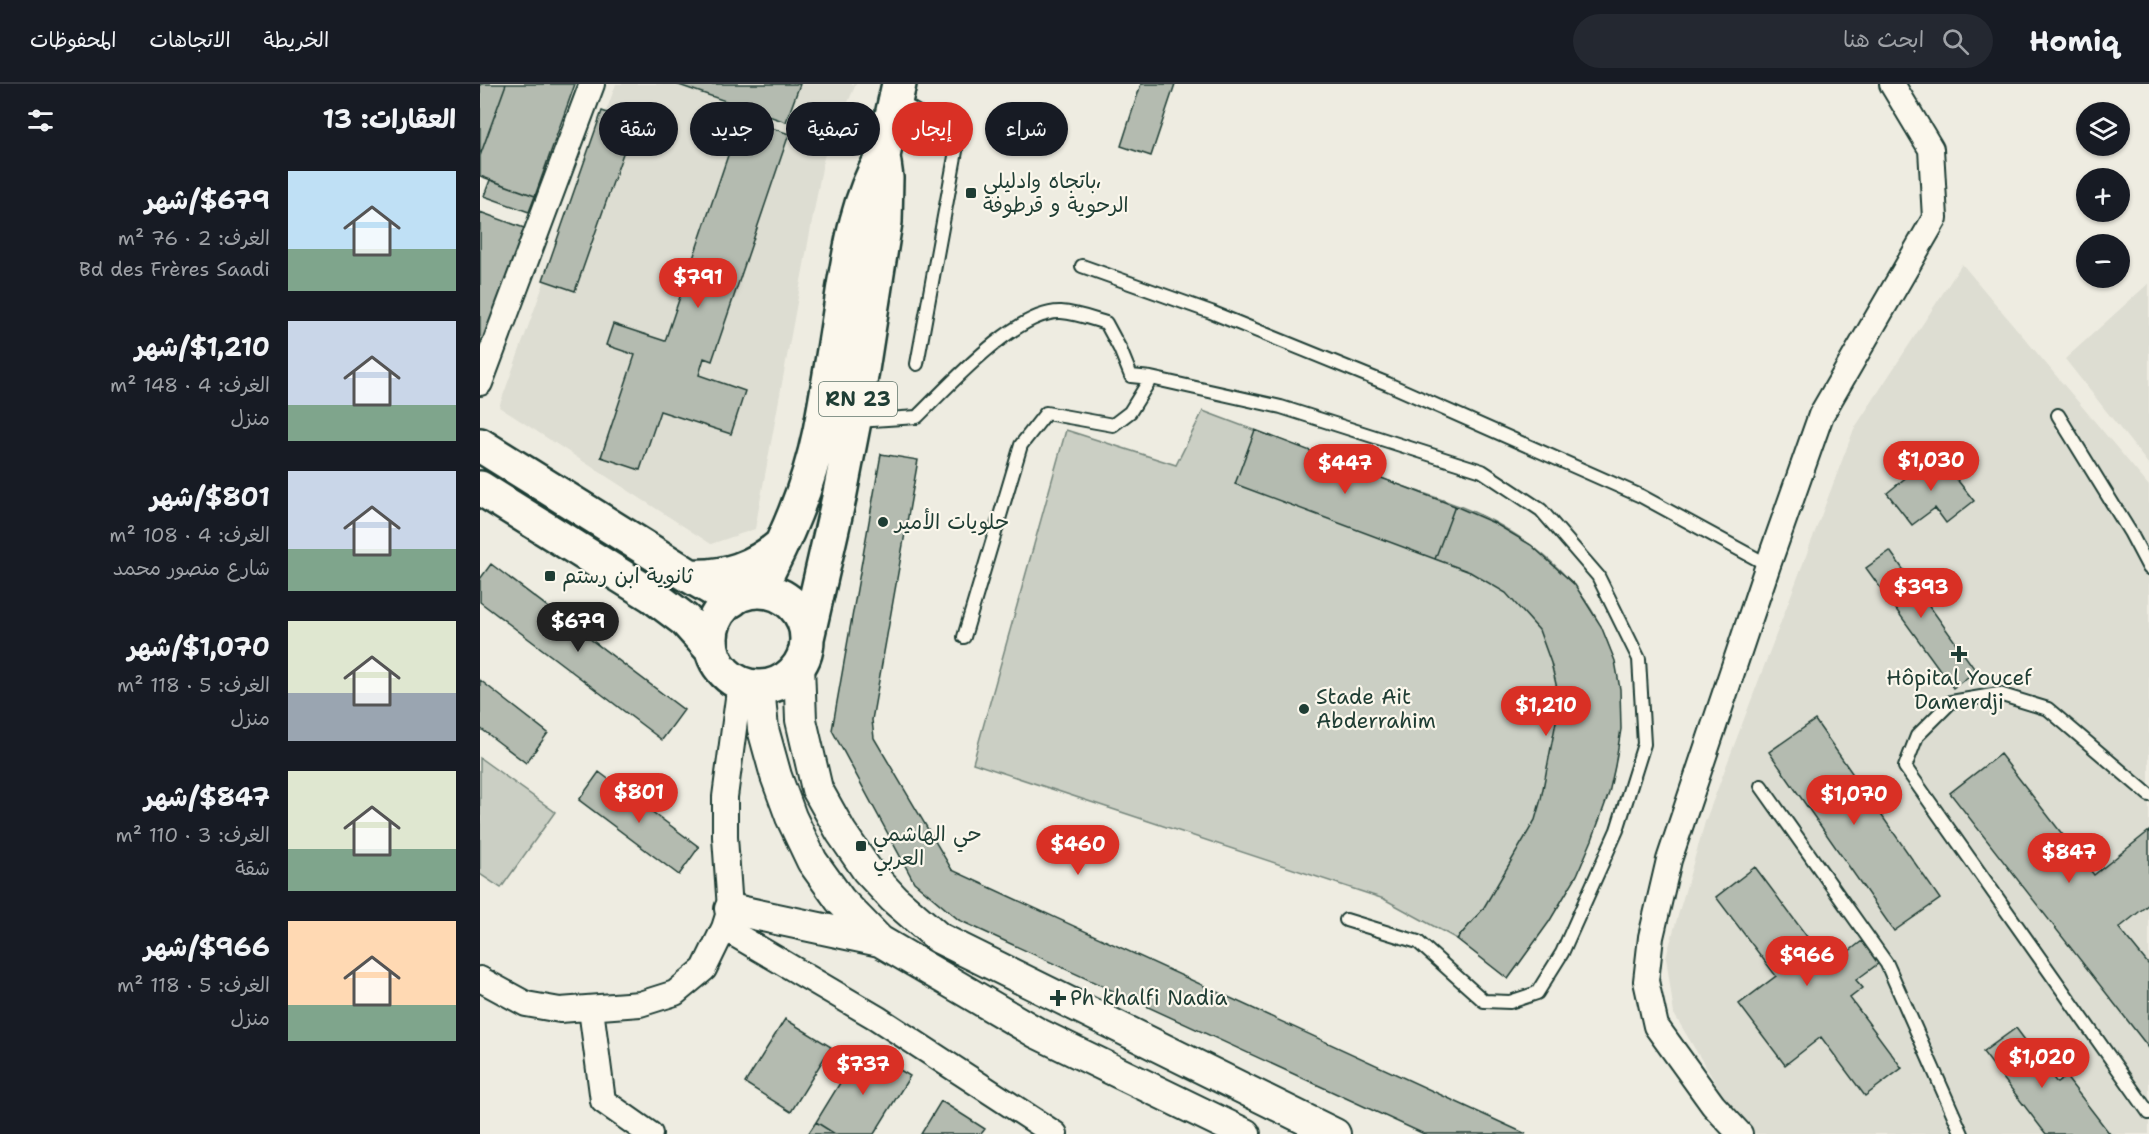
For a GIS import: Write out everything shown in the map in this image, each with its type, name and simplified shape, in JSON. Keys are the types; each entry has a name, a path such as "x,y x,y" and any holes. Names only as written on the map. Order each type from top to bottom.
{"main road":[{"name":"RN 23","path":"745,595 784,542 802,498 819,433 857,218 872,176 883,156 897,92"},
{"name":"RN 23","path":"803,652 839,498 854,421 885,222 886,178 883,156"},
{"path":"480,445 690,576 745,595"},
{"path":"480,488 653,596 685,620 712,650"},
{"path":"690,576 707,577 740,570 756,563 784,542"},
{"path":"769,592 784,598 796,609 804,622 803,652 789,677 774,684 750,685 727,675 717,663 712,650 711,636 714,622 721,609 745,595 769,592"}],"street":[{"path":"480,383 592,84"},
{"path":"1740,1134 1713,1105 1656,1026 1646,981 1651,937 1669,860 1821,415 1935,218 1931,149 1892,84"},
{"path":"803,652 801,720 818,789 841,832 856,854 894,899 939,938 1335,1134"},
{"path":"480,980 526,1004 560,1011 640,1004 675,993 704,969 727,919 725,797 750,685"},
{"path":"750,685 776,776 791,817 812,861 840,900 880,941 1037,1033 1245,1134"},
{"path":"727,919 880,941"},
{"path":"727,919 1055,1134"},
{"path":"591,1009 603,1101 650,1134"}],"lane":[{"path":"897,92 956,151 917,364"},
{"path":"1083,266 1211,312 1388,384 1641,496 1768,565"},
{"path":"854,421 917,417 984,352 1029,320 1059,312 1107,323 1131,376 1151,378 1281,406 1482,471 1541,510 1598,576 1639,659 1644,744 1617,830 1562,953 1537,993 1510,1002 1484,1001 1418,942 1346,920"},
{"path":"964,637 1021,445 1046,413 1113,425 1130,412 1151,378"},
{"path":"2058,415 2130,532 2149,568"},
{"path":"2149,795 2048,709 1999,694 1951,702 1917,736 1905,768 2149,1113"},
{"path":"1761,786 1887,964 1962,1134"}],"shaded area":[{"path":"616,84 856,84 848,102 786,102 786,156 824,156 755,529 711,544 499,407 599,131 599,156 678,156 678,102 609,102"},
{"name":"Hôpital Youcef Damerdji","path":"1962,264 2149,486 2149,1134 1754,1134 1725,1099 1674,1014 1666,957 1705,822 1854,429"},
{"path":"2149,283 2149,465 2065,359"},
{"name":"Stade Ait Abderrahim","path":"1203,411 1450,502 1490,520 1544,556 1576,588 1599,623 1613,661 1620,702 1618,744 1609,789 1578,872 1535,942 1508,979 1457,939 1384,899 973,763 1066,430 1176,465"},
{"path":"480,758 555,812 501,888 480,874"}],"building":[{"path":"480,84 506,84 481,153 480,153"},
{"path":"506,84 575,84 535,196 480,176 480,156"},
{"path":"676,84 800,84 793,102 786,102 786,122 774,118 774,102 728,102"},
{"path":"1141,84 1175,84 1151,156 1121,146"},
{"path":"599,120 599,156 622,156 575,291 543,280"},
{"path":"774,129 786,133 786,143 712,361 704,358 699,375 745,391 731,434 660,411 640,470 601,457 635,355 606,345 613,324 665,341 728,156 774,156"},
{"path":"490,180 535,196 529,212 484,196"},
{"path":"480,212 524,228 480,352"},
{"path":"1255,430 1455,506 1435,559 1235,484"},
{"path":"1936,453 1974,501 1946,523 1935,508 1912,525 1887,493"},
{"path":"881,454 918,460 872,720 874,738 952,870 1526,1134 1424,1134 959,920 914,882 832,730"},
{"path":"1455,506 1494,523 1531,545 1575,585 1601,626 1615,661 1620,689 1621,729 1615,766 1609,793 1592,840 1577,875 1549,922 1508,979 1457,939 1483,909 1535,820 1560,701 1551,663 1539,630 1506,593 1470,572 1435,559"},
{"path":"1890,551 1976,671 1953,688 1866,568"},
{"path":"491,564 684,710 662,740 480,602 480,579"},
{"path":"480,680 548,733 526,763 480,728"},
{"path":"1815,720 1940,899 1894,931 1769,752"},
{"path":"2000,754 2094,875 2149,831 2149,904 2119,928 2149,965 2149,1048 1950,793"},
{"path":"599,772 699,847 679,875 579,800"},
{"path":"1755,867 1820,954 1835,943 1844,955 1862,941 1879,963 1856,980 1863,988 1850,998 1902,1068 1865,1096 1821,1037 1785,1065 1739,1004 1776,976 1716,897"},
{"path":"785,1019 831,1047 791,1112 745,1083"},
{"path":"2016,1028 2057,1083 2066,1077 2110,1134 2046,1134 1983,1052"},
{"path":"862,1047 910,1076 874,1134 835,1134 816,1122"},
{"path":"941,1101 985,1129 981,1134 921,1134"},
{"path":"816,1122 835,1134 808,1134"}],"place":[{"name":"باتجاه وادليلي، الرحوية و قرطوفة","path":"971,193"},
{"name":"حلويات الأمير","path":"883,522"},
{"name":"ثانوية ابن رستم","path":"550,576"},
{"name":"Hôpital Youcef Damerdji","path":"1959,654"},
{"name":"Stade Ait Abderrahim","path":"1304,709"},
{"name":"حي الهاشمي العربي","path":"861,846"},
{"name":"Ph khalfi Nadia","path":"1058,998"}]}
